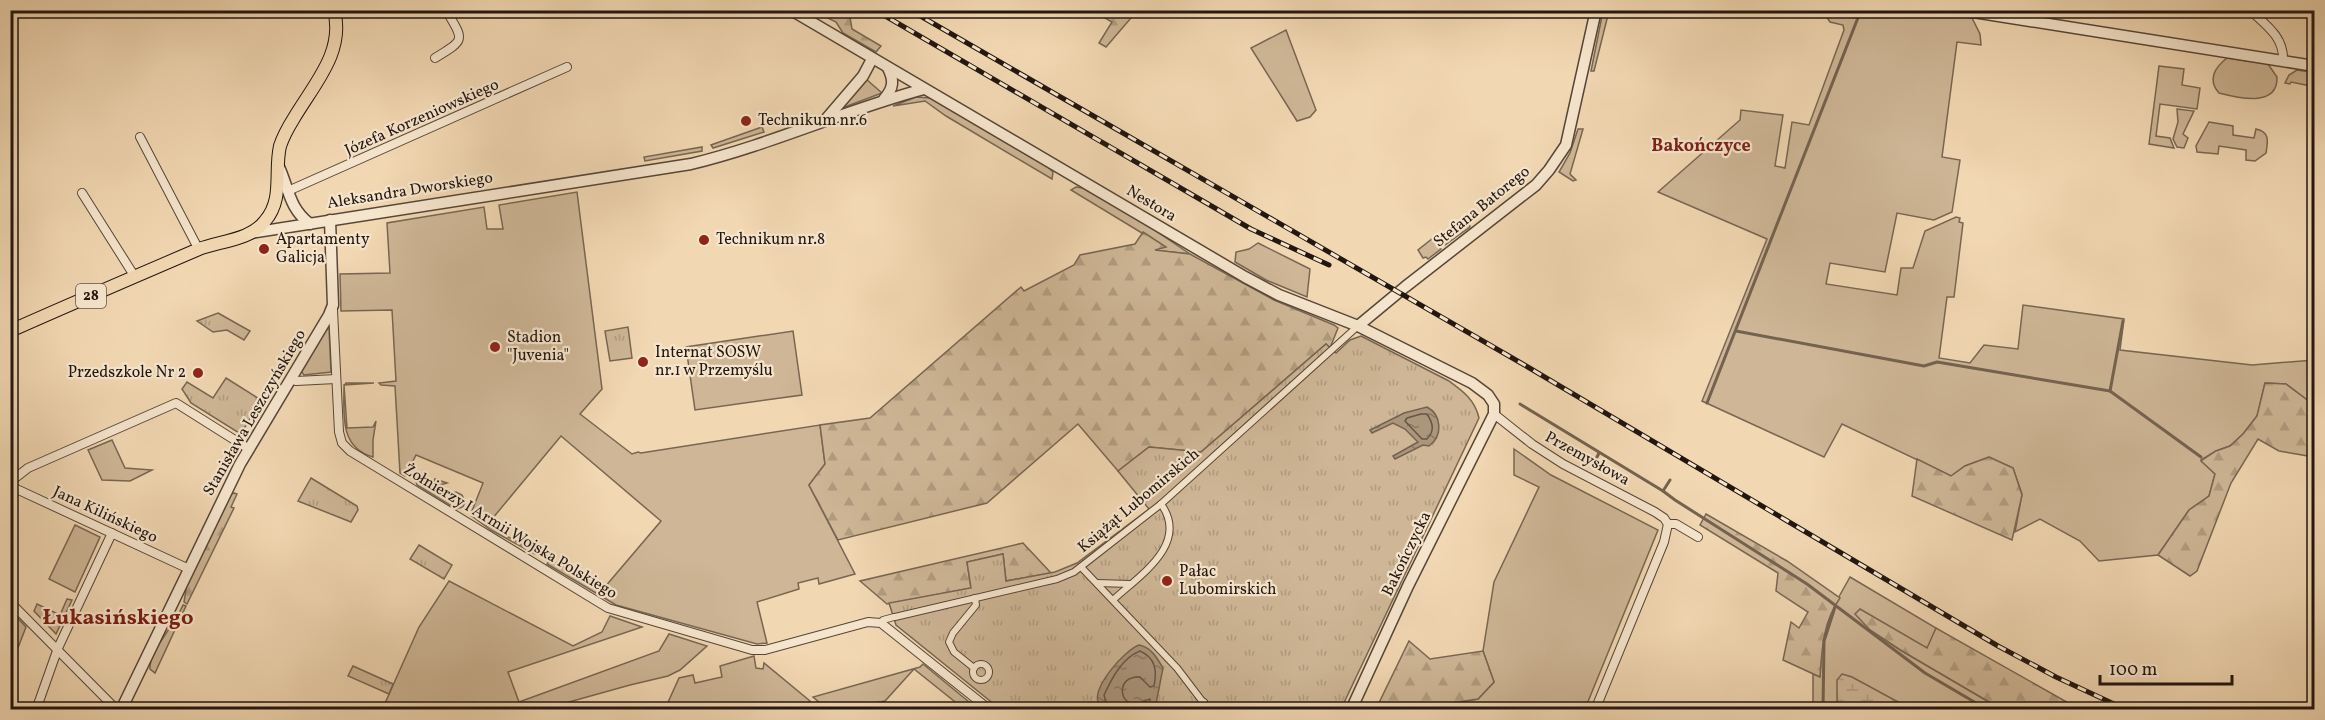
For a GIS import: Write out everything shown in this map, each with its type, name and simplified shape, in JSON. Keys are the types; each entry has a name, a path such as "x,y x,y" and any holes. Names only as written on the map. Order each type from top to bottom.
{"main road":[{"name":"28","path":"251,233 265,222 271,213 278,191 281,144 333,52 337,41 334,10"},
{"name":"Aleksandra Dworskiego","path":"10,331 199,250 251,233"}],"street":[{"path":"435,58 460,40 460,34 446,10"},
{"name":"Nestora","path":"791,10 1245,277 1289,299 1358,326 1472,383 1488,395 1494,404 1494,414"},
{"name":"Stefana Batorego","path":"1358,326 1536,185 1549,170 1561,153 1569,134 1596,10"},
{"path":"1961,10 2314,66"},
{"path":"2250,10 2277,36 2283,49 2283,60"},
{"name":"Aleksandra Dworskiego","path":"824,120 863,76 872,59"},
{"name":"Józefa Korzeniowskiego","path":"288,192 567,67"},
{"path":"884,99 892,87 893,78 888,68"},
{"name":"Aleksandra Dworskiego","path":"251,233 691,164 743,150 884,99 924,89"},
{"path":"140,137 199,250"},
{"path":"279,166 292,205 298,214 310,224"},
{"path":"82,193 135,277"},
{"path":"275,230 290,217 292,205"},
{"path":"330,220 333,305"},
{"name":"Stanisława Leszczyńskiego","path":"119,710 249,449 333,305"},
{"name":"Żołnierzy I Armii Wojska Polskiego","path":"333,305 339,432 342,442 350,451 608,608 760,651 868,622 881,623"},
{"name":"Książąt Lubomirskich","path":"881,623 883,620 894,617 1057,579 1081,567 1161,504 1358,326"},
{"path":"291,379 296,381 336,379"},
{"path":"10,484 28,468 176,403 249,449"},
{"name":"Przemysłowa","path":"1494,414 1547,454 1656,512 1668,524 1676,524 1698,537"},
{"name":"Bakończycka","path":"1351,710 1408,586 1494,414"},
{"name":"Jana Kilińskiego","path":"10,484 189,569"},
{"path":"1113,600 1160,556 1168,544 1168,518 1161,504"},
{"path":"1595,710 1664,542 1668,524"},
{"path":"36,710 58,648 112,533"},
{"path":"1081,567 1177,668 1209,710"},
{"path":"1096,583 1130,585"},
{"path":"974,668 954,652 949,639 976,604 975,598"},
{"path":"10,602 119,710"},
{"path":"881,623 990,710"},
{"path":"1198,710 1204,702"}],"green space":[{"path":"1104,10 1137,11 1106,47 1099,43 1112,22 1100,15"},
{"path":"814,11 849,11 852,29 881,46 876,52 843,33 836,22"},
{"path":"1603,11 1609,11 1594,71 1591,71"},
{"path":"1810,11 1924,11 1972,18 1980,34 1981,45 1957,42 1942,157 1960,160 1952,212 1934,220 1897,213 1885,272 1830,263 1826,284 1897,295 1901,268 1913,268 1925,231 1956,217 1960,218 1959,222 1963,223 1954,297 1947,297 1939,358 1970,363 1984,345 2018,349 2023,305 2124,319 2120,350 2252,365 2314,360 2314,405 2286,384 2265,383 2257,416 2243,434 2230,446 2201,460 2215,474 2209,496 2189,510 2158,555 2099,561 2080,541 2040,519 2015,532 2022,494 2013,468 1989,457 1965,466 1951,476 1842,424 1824,457 1702,401 1767,239 1658,192 1740,120 1741,110 1783,115 1775,166 1785,168 1792,122 1809,125 1844,30 1843,25 1830,22 1826,16"},
{"path":"1286,30 1316,110 1310,117 1297,121 1251,48"},
{"path":"2227,58 2268,64 2277,77 2276,87 2264,97 2256,98 2219,93 2215,88 2214,74"},
{"path":"2159,66 2184,69 2182,85 2200,88 2197,109 2160,104 2156,136 2170,138 2174,148 2149,144"},
{"path":"2297,70 2310,72 2311,86 2285,83 2289,75"},
{"path":"866,79 882,93 842,108"},
{"path":"916,97 930,98 1048,167 1053,172 1052,179 925,101 893,106"},
{"path":"2177,109 2194,111 2183,134 2188,138 2184,148 2177,147 2173,139 2178,122"},
{"path":"2209,122 2233,126 2233,135 2254,138 2256,129 2261,130 2267,138 2266,153 2255,161 2246,160 2246,150 2219,146 2218,154 2197,152 2196,146"},
{"path":"762,127 764,132 713,148 711,145"},
{"path":"1578,129 1583,129 1570,174 1576,180 1573,181 1559,172 1570,153"},
{"path":"702,147 702,151 645,161 644,157"},
{"path":"1076,187 1083,188 1141,221 1190,254 1152,250 1165,247 1071,190"},
{"path":"577,192 602,389 580,414 632,454 820,425 825,464 809,485 855,574 819,584 818,578 798,583 799,589 757,602 767,643 757,644 616,605 547,564 550,560 604,588 661,521 561,436 487,525 537,553 535,554 491,530 472,516 483,483 416,455 406,475 400,473 395,386 379,383 396,381 392,310 341,311 340,274 390,273 387,223 484,207 487,229 503,229 499,205"},
{"path":"1462,222 1466,225 1469,223 1470,227 1445,245 1440,239"},
{"path":"1143,232 1166,247 1155,250 1190,254 1274,300 1334,325 1338,328 1330,348 1326,344 1201,452 1149,447 1118,471 1078,424 987,503 838,540 809,485 825,464 820,425 870,418 1021,287 1024,291 1074,265 1080,255 1135,244"},
{"path":"1433,238 1441,249 1428,259 1423,258 1418,250"},
{"path":"1258,243 1310,269 1307,297 1266,280 1235,262 1236,252 1249,249"},
{"path":"218,313 250,331 244,340 227,330 213,332 197,321"},
{"path":"628,327 632,358 610,361 605,331"},
{"path":"329,328 331,372 304,375 301,371 326,329"},
{"path":"793,331 802,395 695,410 686,347"},
{"path":"1361,336 1449,381 1472,401 1479,418 1341,709 1000,709 896,625 889,603 971,588 967,562 1003,554 1006,581 1055,572 1077,563 1149,509 1118,471 1149,447 1201,452 1326,344 1336,353 1350,340"},
{"path":"226,378 261,400 242,432 239,433 191,403 182,389 187,382 213,398"},
{"path":"346,383 374,383 345,385"},
{"path":"2265,383 2286,384 2314,405 2314,457 2279,451 2258,439 2231,483 2197,571 2190,576 2158,555 2189,510 2209,496 2215,474 2201,461 2216,451 2230,446 2243,434 2257,416"},
{"path":"344,386 347,428 373,427 376,421 373,457 354,446 349,438 344,418"},
{"path":"112,440 125,468 152,470 130,481 102,480 88,450"},
{"path":"1514,449 1551,475 1658,530 1585,709 1410,710 1478,699 1494,682 1483,651 1494,582 1539,487 1514,475"},
{"path":"1989,457 2013,468 2022,495 2012,540 1912,496 1917,459 1951,476 1965,466"},
{"path":"422,473 425,474 423,481 432,484 435,479 447,483 433,487 434,492 441,490 442,496 456,492 462,495 465,501 463,507 456,509 417,485 415,478"},
{"path":"311,478 357,506 358,510 351,522 298,501"},
{"path":"237,494 231,507 234,508 187,604 184,602 187,584 229,495"},
{"path":"1706,514 1787,561 1840,598 1827,626 1820,677 1783,660 1791,622 1799,628 1808,612 1776,591 1778,573 1700,525"},
{"path":"75,525 100,537 75,592 49,579"},
{"path":"1023,543 1051,573 1006,581 1003,554 967,562 971,588 887,604 860,581"},
{"path":"419,545 452,565 444,579 410,559"},
{"path":"1850,577 1936,628 1928,648 1870,630 2001,709 1813,709 1813,674 1820,676 1822,639 1831,611"},
{"path":"449,581 573,646 602,632 610,616 642,627 508,672 519,702 659,651 669,634 707,646 680,670 668,676 544,709 382,710 419,627"},
{"path":"67,599 72,600 56,634 34,611 37,604 60,615"},
{"path":"183,605 186,606 155,673 150,669 152,657 174,624"},
{"path":"1860,609 1927,648 1936,628 2079,709 2001,709 1870,630 1855,614"},
{"path":"11,611 26,627 16,653 11,651"},
{"path":"1409,641 1430,659 1483,651 1494,682 1478,699 1410,709 1376,709"},
{"path":"754,656 756,668 763,669 764,663 810,701 802,709 665,709 679,678 693,675 695,683 722,677 720,666"},
{"path":"923,664 969,702 971,705 969,709 964,709 914,669 885,701 827,709 813,697 920,667"},
{"path":"353,666 393,684 389,694 348,676"},
{"path":"1842,674 1852,677 1911,709 1837,709 1837,680"}],"water":[{"path":"1427,407 1436,415 1439,426 1437,437 1429,446 1423,445 1395,459 1393,456 1418,442 1405,429 1393,423 1372,433 1370,430 1404,413"},
{"path":"1139,645 1150,651 1163,668 1155,709 1104,709 1098,702 1100,687 1111,669"}],"waterway":[{"path":"1707,403 1861,10"},
{"path":"2110,391 2123,321"},
{"path":"1736,331 1924,366 1937,362 2110,391 2201,457"},
{"path":"1520,404 1663,491"},
{"path":"1594,463 1599,453"},
{"path":"1670,480 1663,491 1675,500 1807,584 1925,673 1988,710"},
{"path":"1823,710 1824,641 1835,607"}],"railway":[{"path":"875,10 1251,229 1329,265"},
{"path":"910,10 1521,363 1998,646 2056,677 2127,710"}],"place":[{"name":"Technikum nr.6","path":"746,121"},
{"name":"Technikum nr.8","path":"704,240"},
{"name":"Apartamenty Galicja","path":"264,249"},
{"name":"Stadion \"Juvenia\"","path":"495,347"},
{"name":"Internat SOSW nr.1 w Przemyślu","path":"643,362"},
{"name":"Przedszkole Nr 2","path":"198,373"},
{"name":"Pałac Lubomirskich","path":"1167,581"}],"district":[{"name":"Bakończyce","path":"1701,146"},
{"name":"Łukasińskiego","path":"118,618"}]}
